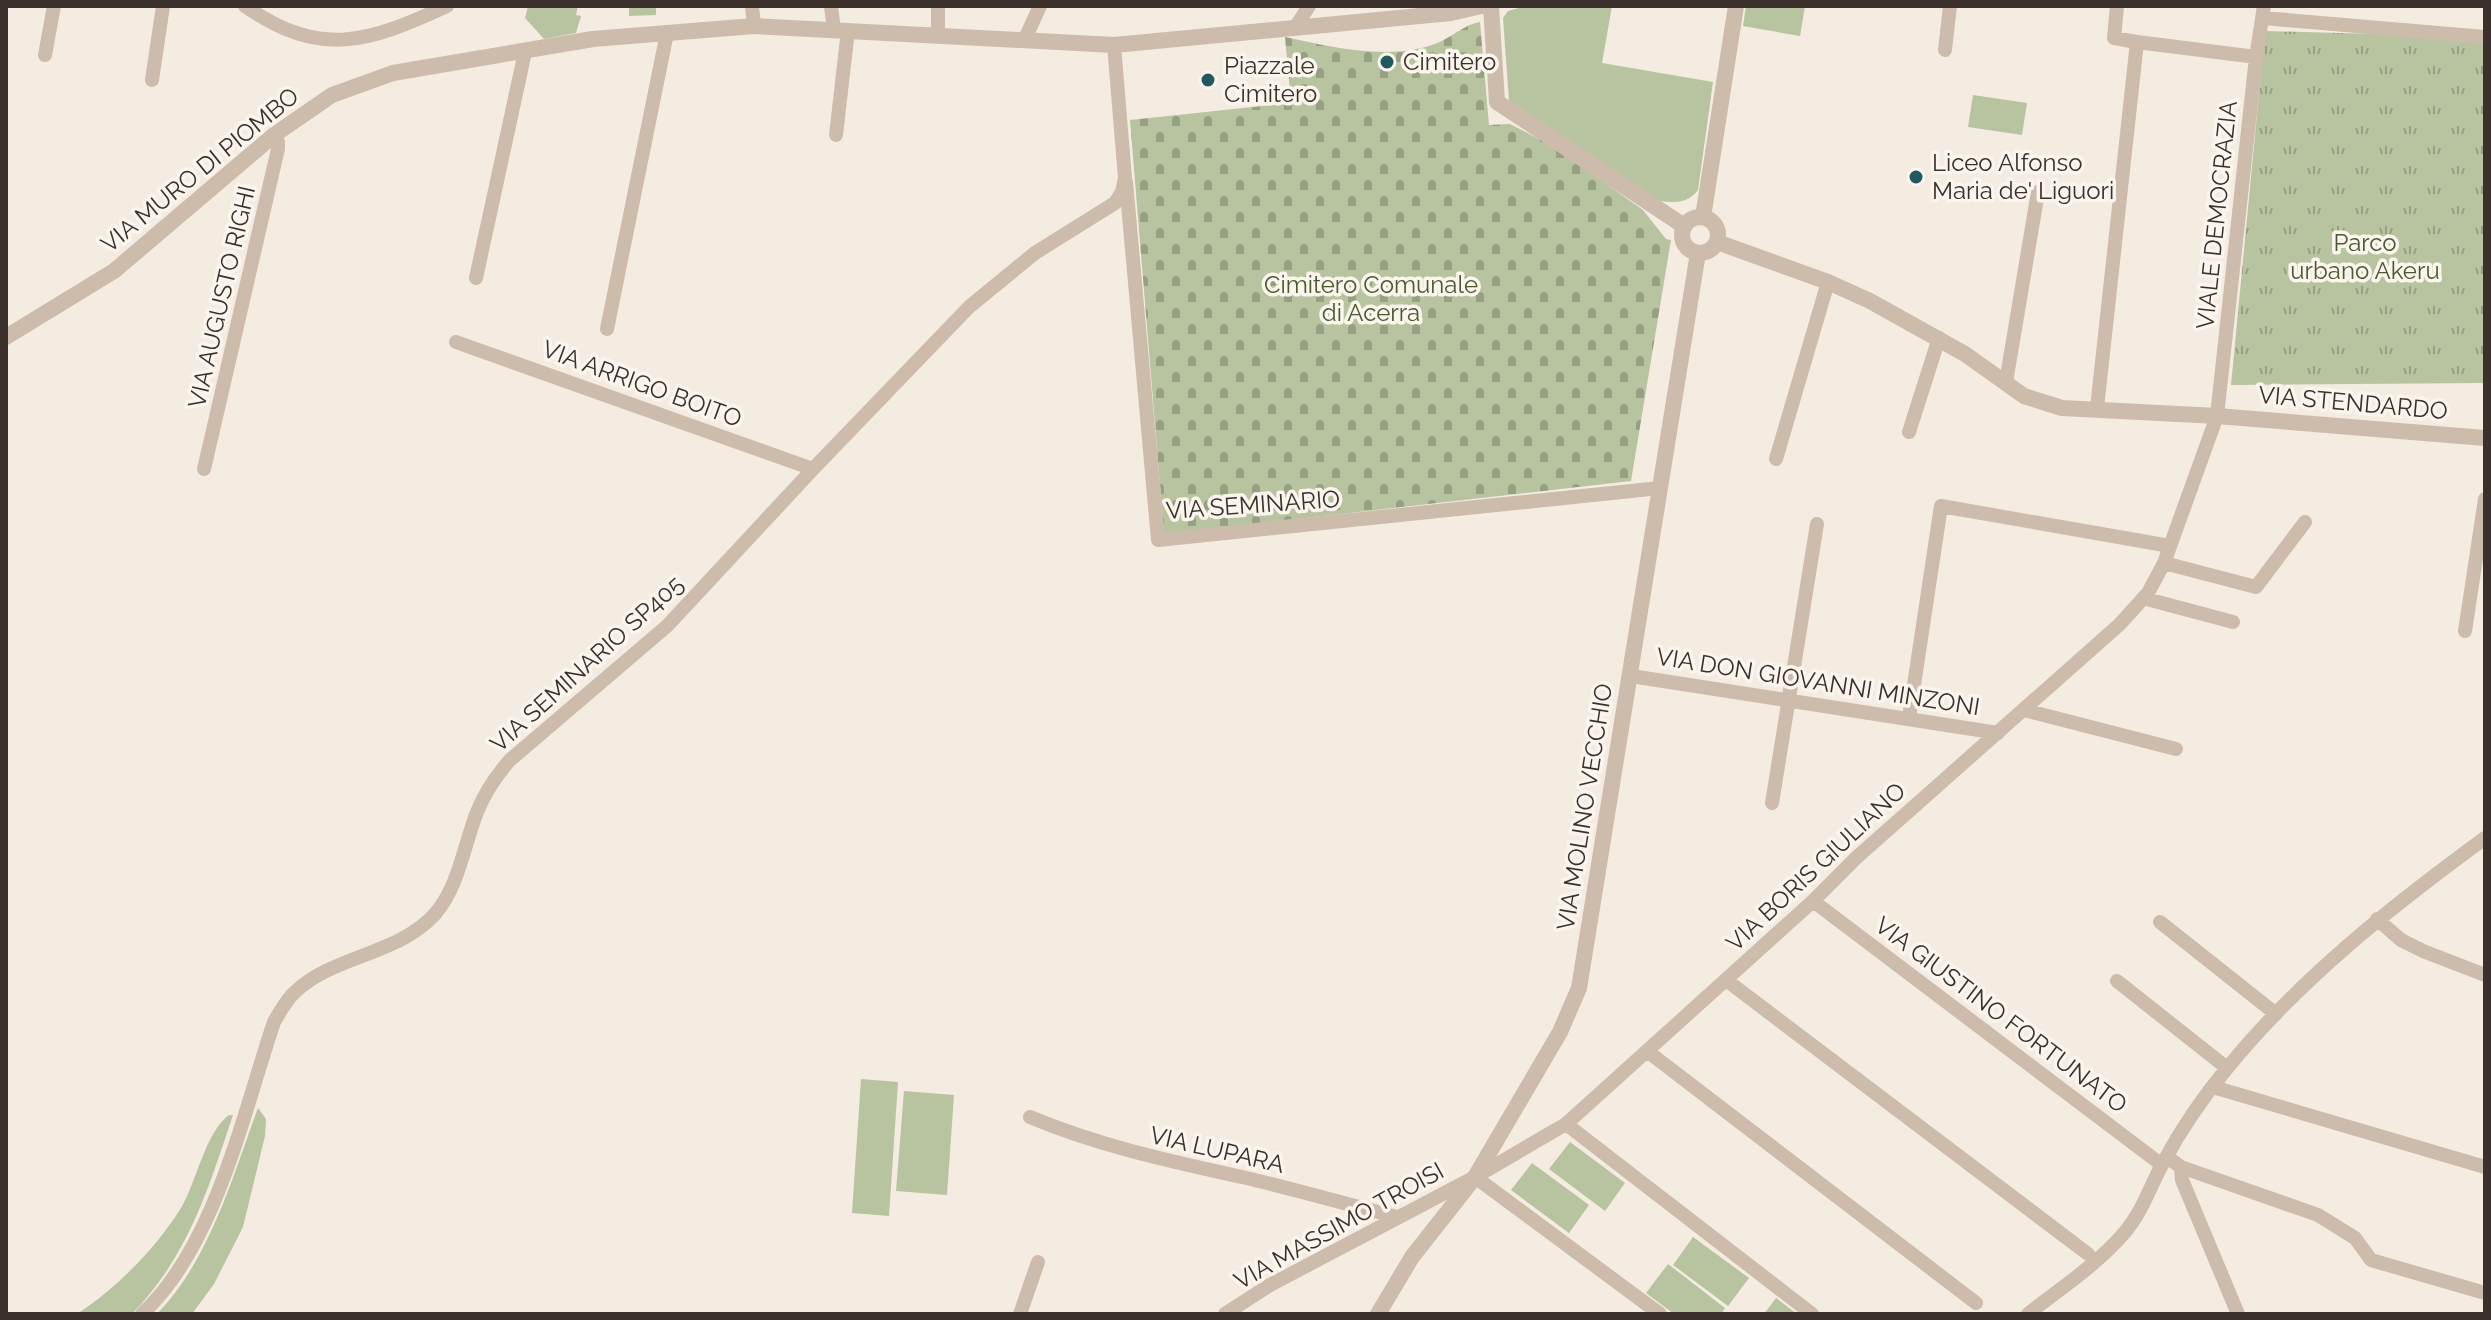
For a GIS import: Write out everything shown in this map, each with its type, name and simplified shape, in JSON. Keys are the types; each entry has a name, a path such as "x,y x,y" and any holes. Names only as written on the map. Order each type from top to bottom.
{"street":[{"path":"45,55 54,6"},
{"path":"152,80 163,6"},
{"path":"245,6 302,36 350,41 400,28 447,6"},
{"path":"752,6 754,26"},
{"path":"831,6 841,30 836,135"},
{"path":"938,6 938,36"},
{"path":"1024,41 1040,6"},
{"path":"1295,28 1309,6"},
{"path":"1491,6 1497,102 1684,226"},
{"path":"1703,217 1736,6"},
{"path":"1945,50 1950,6"},
{"path":"2117,6 2114,38 2256,57"},
{"name":"VIA MURO DI PIOMBO","path":"11,331 114,271 271,137 332,95 393,73 593,39 754,26 1114,45 1474,7"},
{"path":"2264,12 2485,37"},
{"name":"VIALE DEMOCRAZIA","path":"2217,416 2256,57 2264,12"},
{"path":"607,329 667,33"},
{"path":"2097,408 2137,42"},
{"path":"1114,45 1125,178"},
{"path":"476,278 525,52"},
{"name":"VIA AUGUSTO RIGHI","path":"204,469 278,149 278,142 271,137"},
{"name":"VIA SEMINARIO SP405","path":"142,1314 175,1276 201,1231 222,1179 274,1022 288,1000 309,982 404,937 435,913 454,883 478,811 494,778 502,769 667,626 969,307 1035,253 1115,203 1122,192 1125,178"},
{"name":"VIA SEMINARIO","path":"1125,178 1158,540 1660,488"},
{"path":"2006,382 2038,192"},
{"path":"1703,217 1715,225 1717,242 1709,251 1692,252 1684,244 1682,232 1693,218 1703,217"},
{"name":"VIA STENDARDO","path":"1717,242 1828,282 1870,301 1939,338 2038,402 2062,408 2217,416 2485,438"},
{"name":"VIA MOLINO VECCHIO","path":"1378,1314 1412,1257 1475,1177 1560,1032 1579,988 1698,253"},
{"path":"1776,459 1828,282"},
{"path":"1909,432 1939,338"},
{"name":"VIA ARRIGO BOITO","path":"456,342 813,469"},
{"name":"VIA BORIS GIULIANO","path":"1475,1177 1566,1124 1813,901 1856,858 2120,624 2143,598 2164,563 2217,416"},
{"path":"2465,631 2485,499"},
{"path":"1909,718 1941,506 2170,546"},
{"path":"2164,563 2256,587 2305,522"},
{"path":"1772,803 1817,524"},
{"path":"2143,598 2233,622"},
{"name":"VIA DON GIOVANNI MINZONI","path":"1631,676 1998,733"},
{"path":"2024,710 2176,749"},
{"path":"2028,1314 2097,1260 2126,1232 2143,1207 2186,1123 2227,1068 2276,1014 2377,919 2485,838"},
{"name":"VIA GIUSTINO FORTUNATO","path":"1813,901 2164,1161 2318,1215 2355,1238 2371,1260 2485,1293"},
{"path":"2377,919 2401,940 2485,975"},
{"path":"2160,922 2276,1014"},
{"path":"1726,980 2088,1254"},
{"path":"2117,981 2227,1068"},
{"path":"1647,1051 1976,1303"},
{"path":"2213,1087 2485,1167"},
{"name":"VIA LUPARA","path":"1030,1117 1127,1151 1397,1217"},
{"path":"1566,1124 1812,1314"},
{"path":"2181,1167 2182,1180 2238,1314"},
{"path":"1475,1177 1660,1314"},
{"name":"VIA MASSIMO TROISI","path":"1225,1314 1270,1285 1475,1177"},
{"path":"1020,1314 1038,1262"}],"green space":[{"path":"528,6 578,6 576,15 581,16 576,33 544,39 525,18"},
{"path":"629,6 656,6 656,15 629,16"},
{"path":"1526,6 1612,6 1602,63 1713,82 1698,190 1694,194 1681,201 1660,201 1509,101 1503,18 1508,11"},
{"path":"1746,6 1805,6 1800,36 1743,26"},
{"name":"Cimitero Comunale di Acerra","path":"1480,22 1489,125 1510,124 1554,147 1643,210 1666,239 1671,240 1631,481 1164,534 1130,120 1291,103 1285,37 1360,51 1398,51 1435,44"},
{"name":"Parco urbano Akeru","path":"2265,31 2485,37 2485,383 2231,385"},
{"path":"1973,95 2027,103 2022,135 1968,127"},
{"path":"861,1079 898,1082 889,1216 852,1213"},
{"path":"904,1091 954,1095 947,1195 896,1191"},
{"path":"258,1108 266,1119 265,1136 243,1227 214,1284 192,1314 157,1314 191,1268 218,1217"},
{"path":"229,1115 233,1115 194,1221 168,1269 151,1292 132,1314 77,1314 121,1280 160,1238 181,1208 214,1133"},
{"path":"1570,1142 1625,1183 1605,1211 1549,1169"},
{"path":"1532,1163 1589,1205 1569,1233 1511,1190"},
{"path":"1693,1237 1749,1278 1728,1306 1673,1265"},
{"path":"1668,1264 1725,1308 1721,1314 1674,1314 1646,1293"},
{"path":"1776,1298 1797,1314 1764,1314"}],"place":[{"name":"Cimitero","path":"1387,62"},
{"name":"Piazzale Cimitero","path":"1208,80"},
{"name":"Liceo Alfonso Maria de' Liguori","path":"1916,177"}]}
